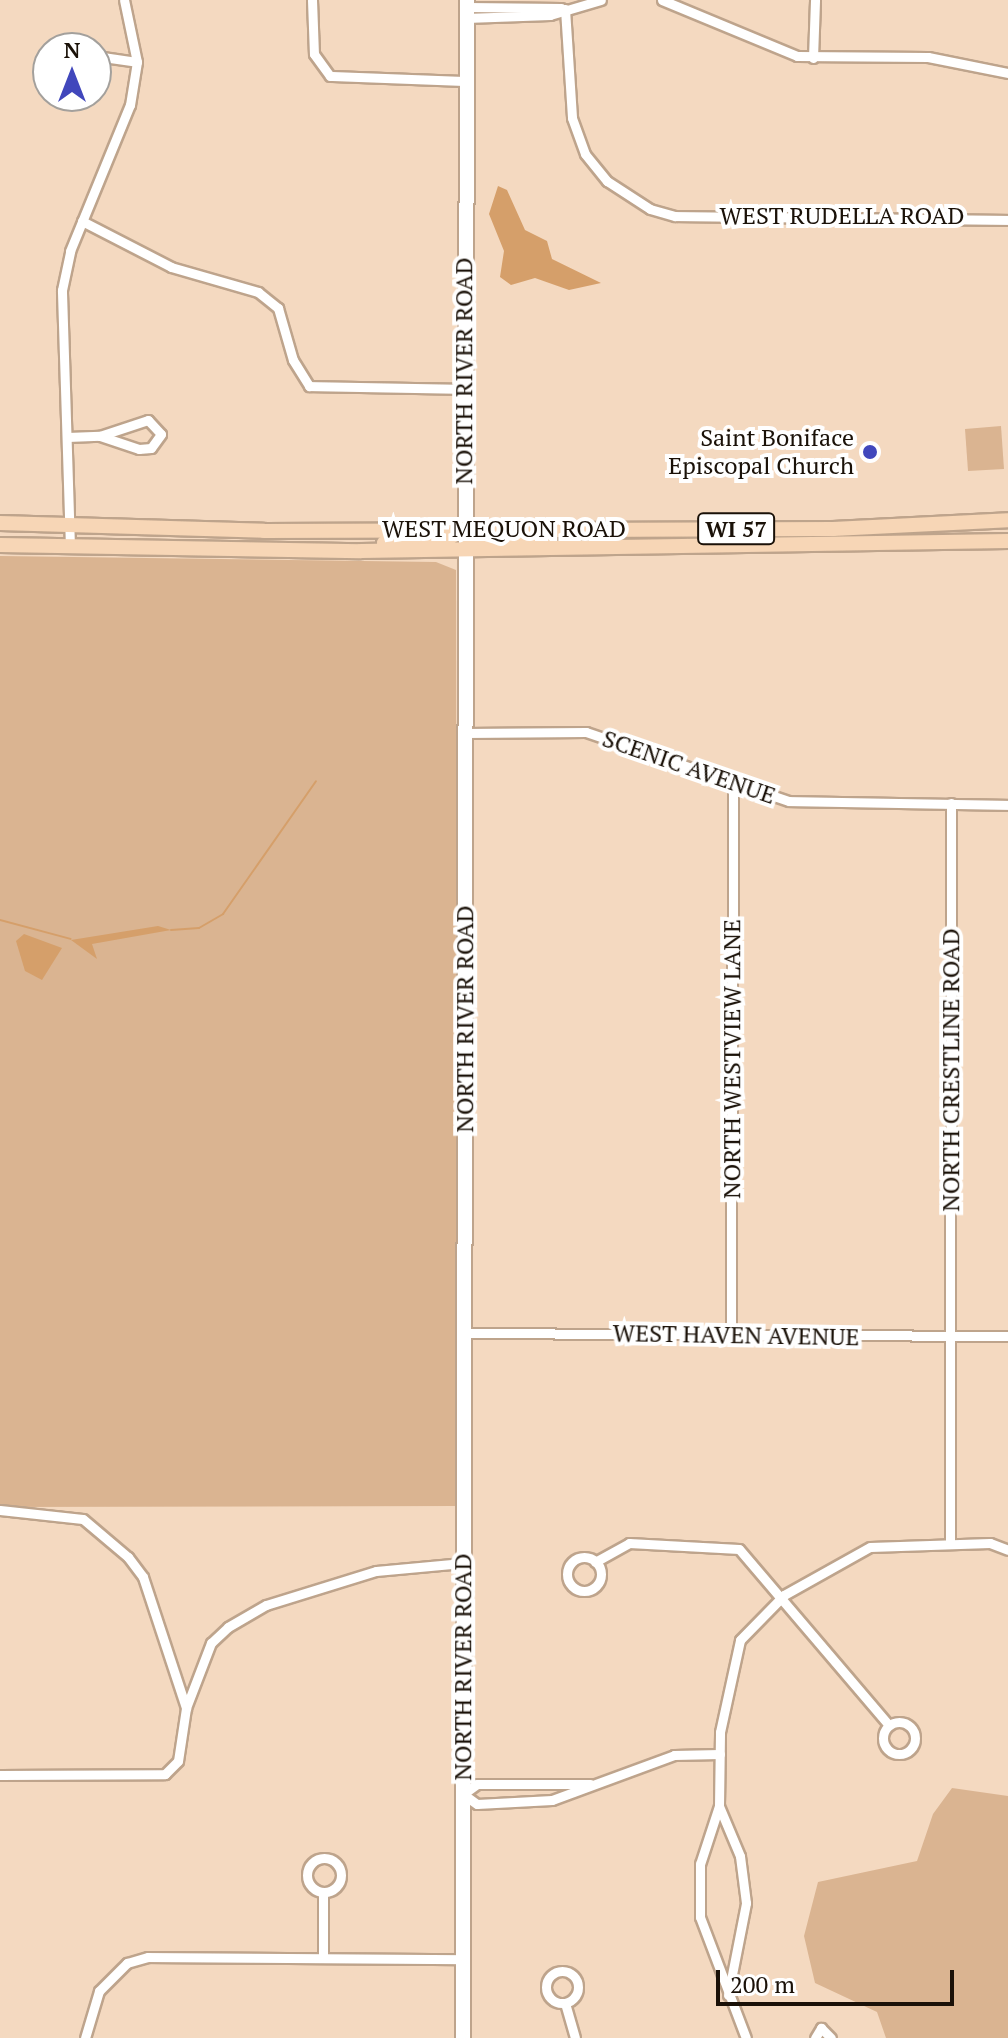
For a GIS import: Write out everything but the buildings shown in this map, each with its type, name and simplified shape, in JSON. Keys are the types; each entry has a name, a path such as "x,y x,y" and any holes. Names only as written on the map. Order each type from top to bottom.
{"main road":[{"name":"WEST MEQUON ROAD","path":"0,523 575,528 1008,520"},
{"path":"361,551 448,539 463,528"},
{"path":"464,549 480,539 575,528"},
{"name":"WEST MEQUON ROAD","path":"0,545 361,551 1008,541"}],"street":[{"path":"70,547 62,290 82,221 130,105 137,62 124,0"},
{"path":"312,0 314,54 330,76 466,81"},
{"path":"466,8 565,9 601,0"},
{"path":"662,0 768,48 813,58 928,57 1008,73"},
{"path":"813,58 815,0"},
{"name":"NORTH RIVER ROAD","path":"463,2038 466,8"},
{"name":"WEST RUDELLA ROAD","path":"565,9 572,118 585,154 628,197 675,216 1008,220"},
{"path":"112,61 137,62"},
{"path":"82,221 171,267 258,292 278,308 293,360 309,386 465,389"},
{"path":"67,437 100,436 151,448 161,434 148,420 100,436"},
{"name":"SCENIC AVENUE","path":"465,733 586,732 789,801 1008,805"},
{"name":"NORTH WESTVIEW LANE","path":"731,1335 733,784"},
{"name":"NORTH CRESTLINE ROAD","path":"950,1544 951,803"},
{"name":"WEST HAVEN AVENUE","path":"464,1333 1008,1336"},
{"path":"0,1510 83,1519 143,1577 186,1708"},
{"path":"595,1562 617,1545 715,1543 754,1558 889,1725"},
{"path":"746,2038 707,1947 699,1883 719,1806 727,1677 740,1640 784,1595 870,1547 950,1544 1008,1550"},
{"path":"0,1775 165,1774 178,1761 186,1708 211,1643 228,1627 266,1605 376,1571 463,1563"},
{"path":"590,1784 477,1784 463,1794 477,1804 552,1800 674,1755 720,1754"},
{"path":"719,1806 740,1856 746,1903 728,1995"},
{"path":"323,1893 323,1958"},
{"path":"85,2038 99,1991 127,1963 148,1957 463,1959"},
{"path":"565,2003 575,2038"},
{"path":"815,2038 826,2028 831,2038"}],"shaded area":[{"path":"498,186 507,190 525,230 547,241 552,259 601,283 569,290 535,278 511,285 500,277 504,251 489,214"},
{"path":"1001,426 1004,469 968,471 965,429"},
{"path":"0,556 436,562 456,570 457,1506 0,1507"},
{"path":"158,926 171,930 92,944 97,959 71,940"},
{"path":"24,934 62,948 42,980 25,971 16,941"},
{"path":"952,1788 1008,1796 1008,2038 886,2038 877,2012 815,1983 804,1936 818,1882 917,1861 933,1814"}],"waterway":[{"path":"171,930 199,928 223,914 316,781"},
{"path":"0,920 71,939"}],"place":[{"name":"Saint Boniface Episcopal Church","path":"870,452"}]}
